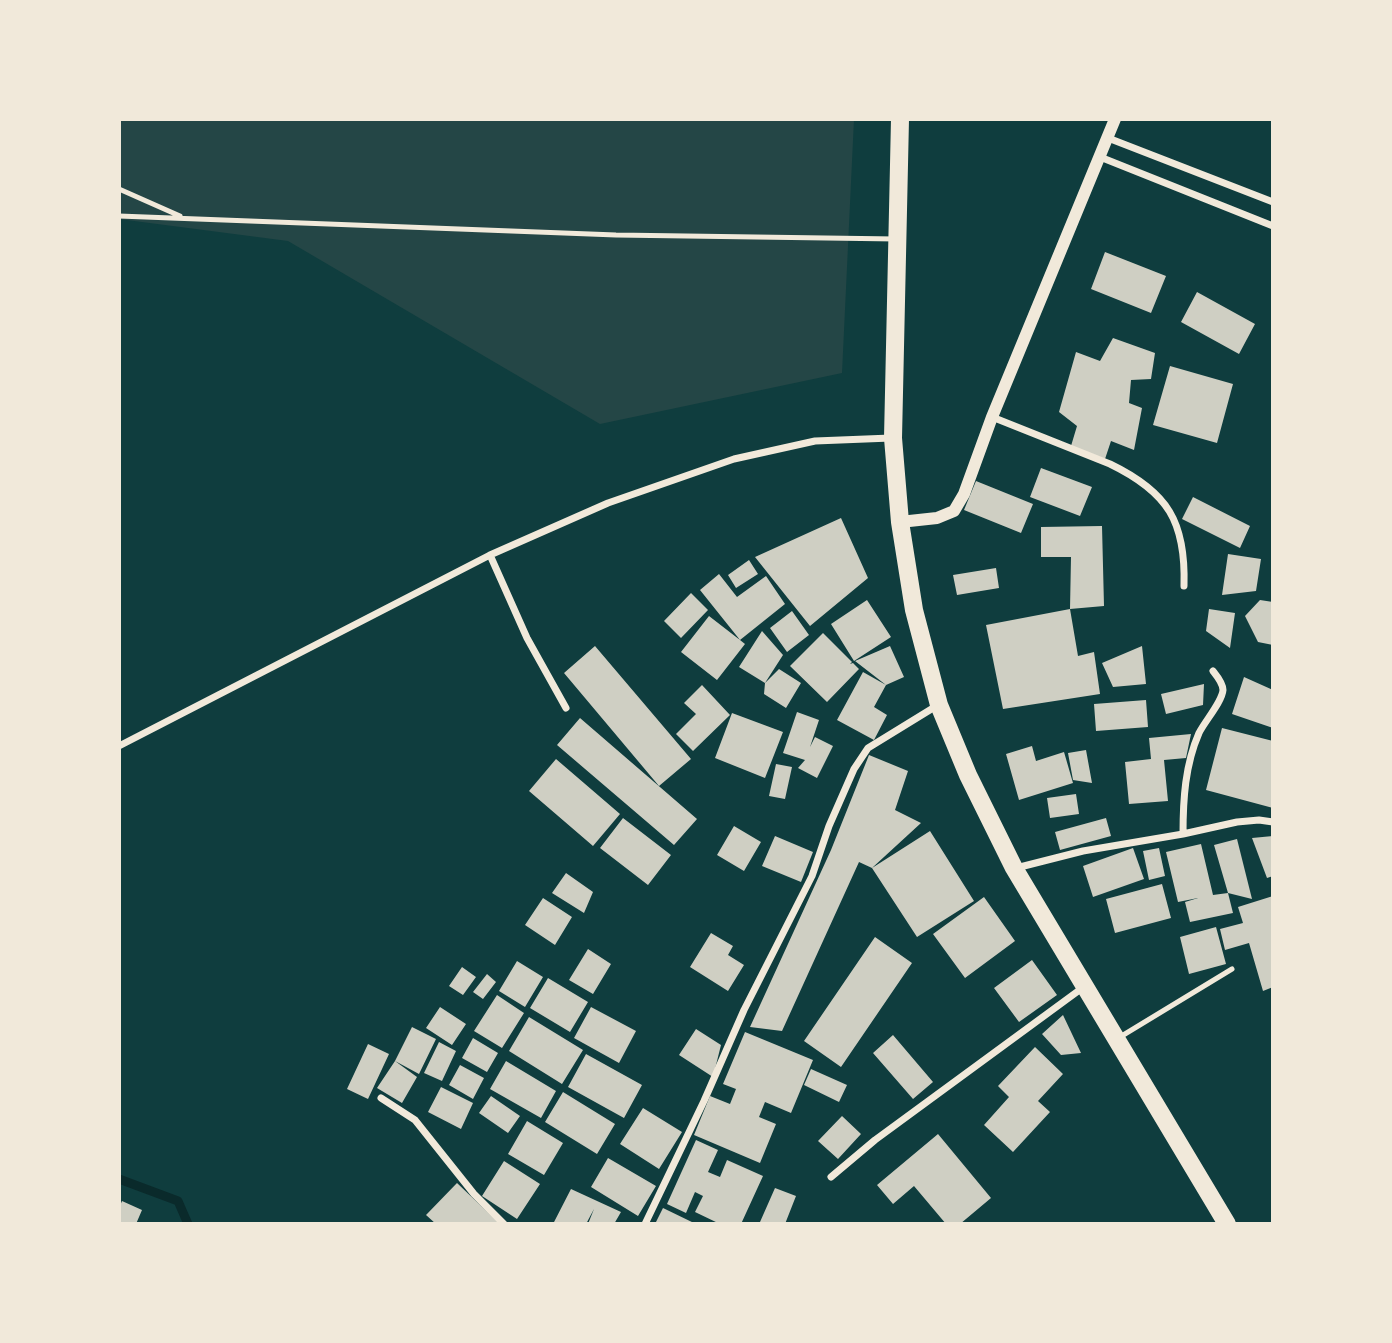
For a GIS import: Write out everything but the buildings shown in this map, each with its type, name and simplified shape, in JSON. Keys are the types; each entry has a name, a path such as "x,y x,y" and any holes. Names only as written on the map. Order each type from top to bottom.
{"main road":[{"path":"901,119 893,438 900,522 914,611 939,705 968,775 1014,868 1227,1224"}],"street":[{"path":"900,522 937,518 954,511 964,494 992,417 1115,119"},
{"path":"1108,138 1273,202"},
{"path":"1100,157 1273,226"},
{"path":"992,417 1110,464 1149,488 1171,512 1179,528 1183,543 1185,586"},
{"path":"119,746 490,555 608,503 734,458 815,441 893,438"},
{"path":"490,555 527,638 566,708"},
{"path":"1183,834 1183,800 1191,753 1200,731 1222,693 1222,684 1213,671"},
{"path":"645,1224 744,1010 812,876 829,826 854,769 868,748 939,705"},
{"path":"1014,868 1083,851 1247,821 1273,822"},
{"path":"831,1177 875,1140 1086,986"},
{"path":"382,1098 415,1120 468,1187 504,1224"}],"lane":[{"path":"119,190 185,218"},
{"path":"119,216 616,235 899,239"},
{"path":"1118,1038 1232,969"}],"shaded area":[{"path":"119,119 854,119 842,373 600,424 288,241 119,219"}],"waterway":[{"path":"119,1179 178,1201 188,1224"}]}
